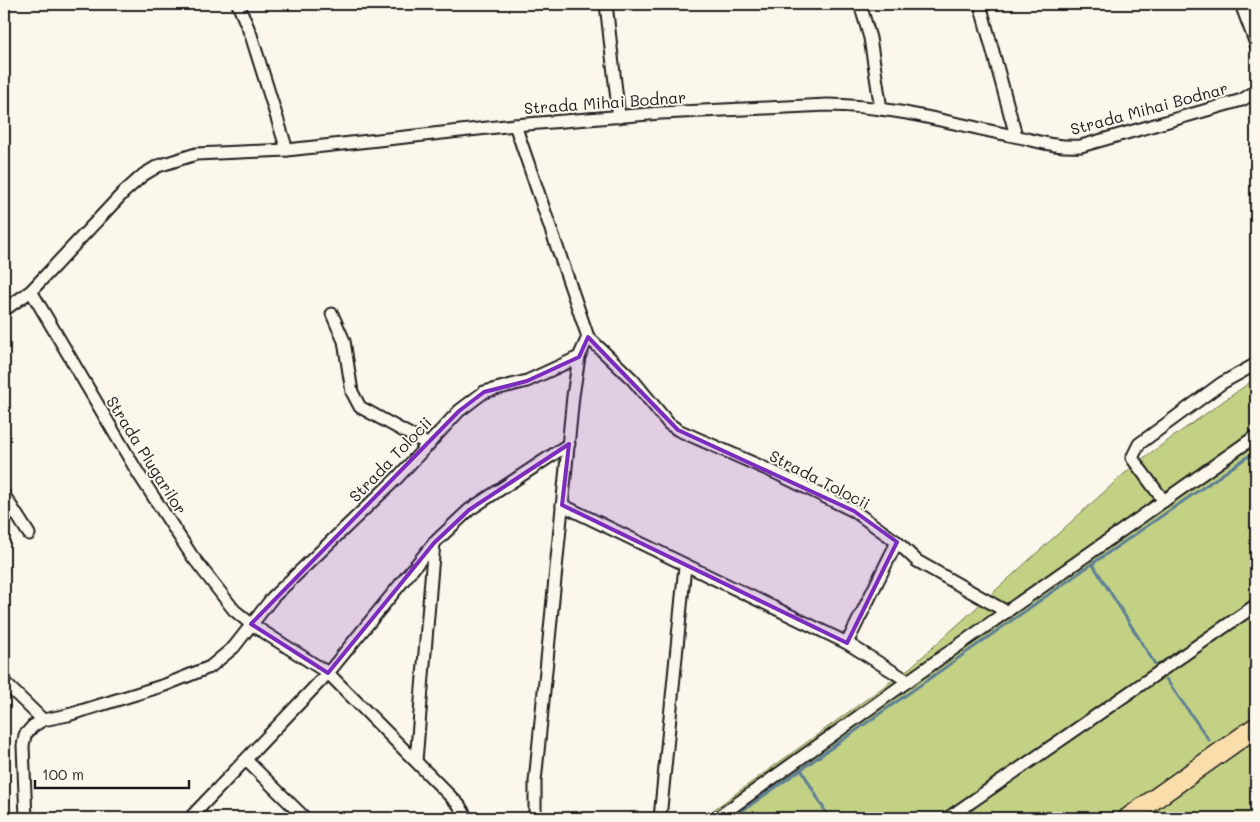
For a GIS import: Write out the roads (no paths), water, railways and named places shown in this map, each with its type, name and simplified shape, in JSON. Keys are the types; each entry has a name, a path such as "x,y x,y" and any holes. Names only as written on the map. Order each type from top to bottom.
{"main road":[{"path":"1128,818 1256,727"}],"street":[{"path":"238,4 251,35 287,150"},
{"path":"606,4 618,116"},
{"path":"860,4 870,38 881,108"},
{"path":"980,4 1016,136"},
{"path":"1241,4 1256,44"},
{"name":"Strada Mihai Bodnar","path":"4,310 31,292 123,193 143,175 158,166 196,154 287,150 515,125 618,116 827,105 881,108 1016,136 1052,147 1081,146 1242,100 1256,91"},
{"name":"Strada Tolocii","path":"515,125 588,338 633,380 669,424 678,430 778,474 854,512 930,568 1007,612"},
{"name":"Strada Plugarilor","path":"31,292 128,457 192,556 234,610 251,624"},
{"path":"332,314 344,341 352,392 360,407 429,445"},
{"path":"535,818 536,772 562,505 579,358 588,338"},
{"name":"Strada Tolocii","path":"42,720 68,715 165,685 210,667 234,647 273,597 429,445 459,412 484,392 527,380 579,358"},
{"path":"1164,502 1132,458 1140,444 1222,383 1256,364"},
{"path":"717,818 1256,436"},
{"path":"190,818 247,761 328,673 434,543 469,510 569,444"},
{"path":"4,495 29,534"},
{"path":"562,505 847,643 908,681"},
{"path":"847,643 897,542"},
{"path":"416,761 434,543"},
{"path":"660,818 685,566"},
{"path":"948,818 1256,605"},
{"path":"251,624 328,673 459,805 467,818"},
{"path":"4,682 42,720 25,735 23,746 26,818"},
{"path":"247,761 305,818"}],"waterway":[{"path":"732,818 1086,568 1256,451"},
{"path":"1092,563 1155,664"},
{"path":"1166,679 1209,740"},
{"path":"801,769 829,818"}]}
